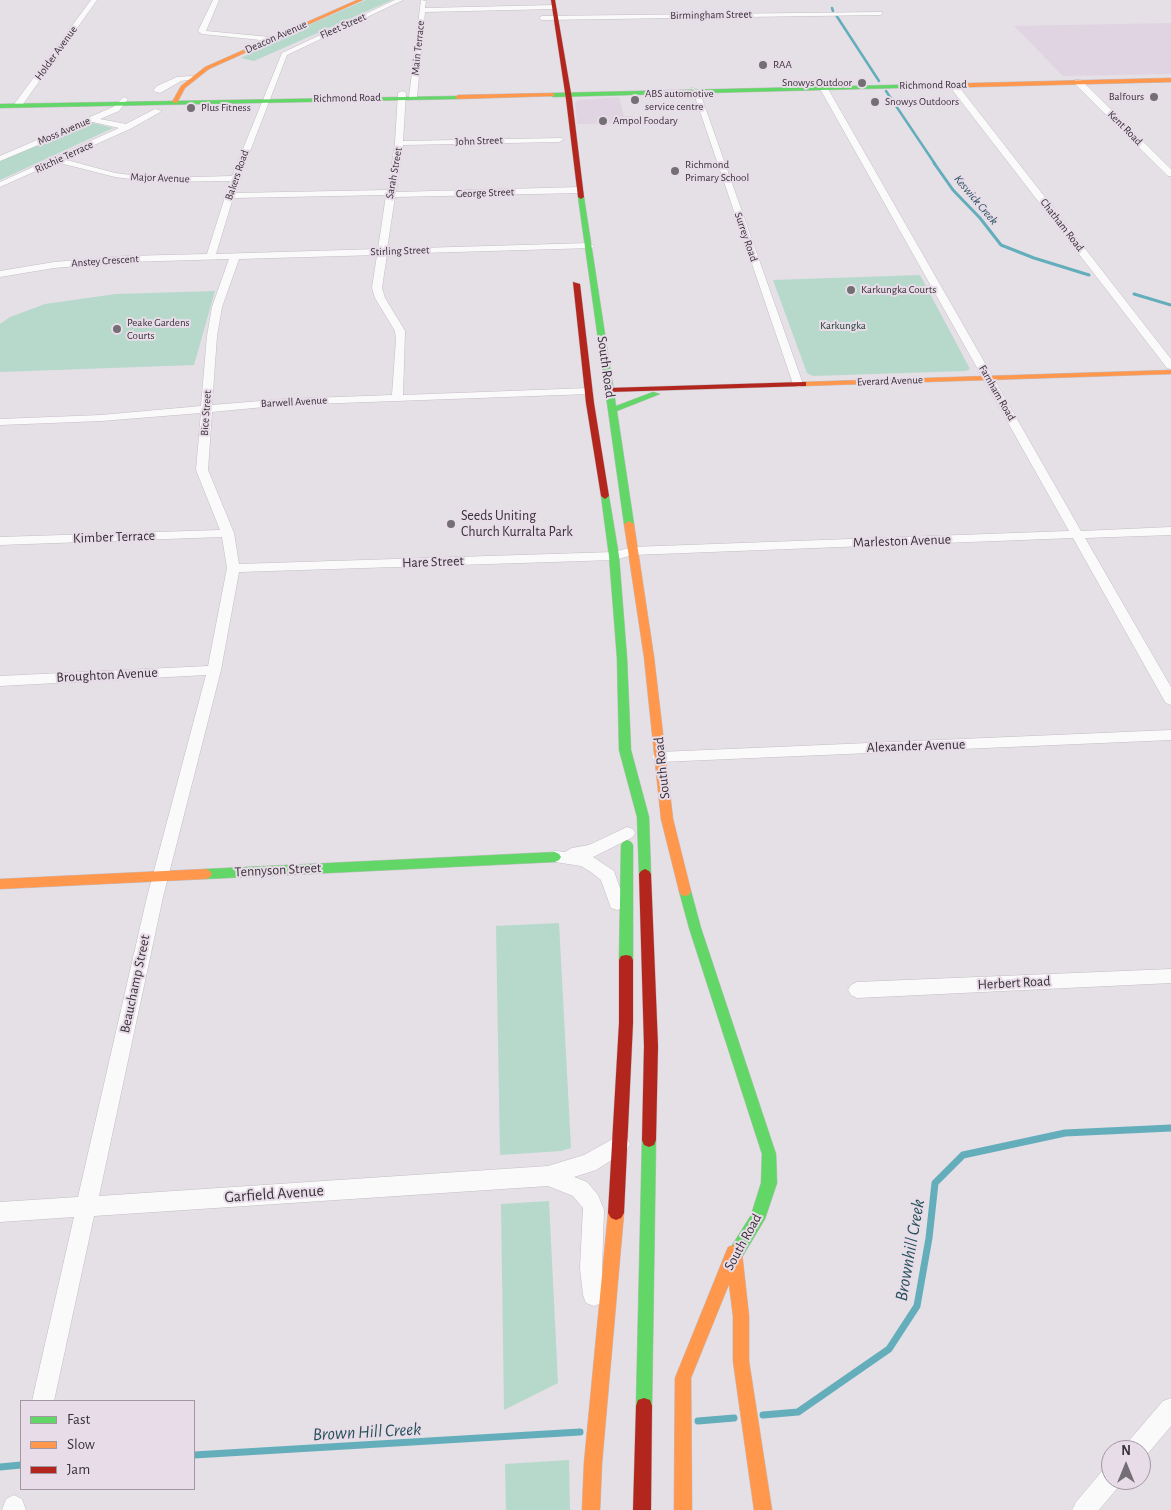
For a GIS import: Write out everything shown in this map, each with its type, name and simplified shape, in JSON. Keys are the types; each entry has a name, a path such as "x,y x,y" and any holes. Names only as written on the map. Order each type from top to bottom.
{"main road":[{"name":"Deacon Avenue","path":"176,100 183,86 207,68 361,0"},
{"name":"South Road","path":"554,8 568,92 580,190 632,551 637,568 667,819 695,928 769,1154 770,1182 757,1219 734,1252 683,1378 682,1510"},
{"path":"565,75 591,89"},
{"name":"Richmond Road","path":"0,102 407,95 552,90 568,92 695,90 1171,80"},
{"name":"Richmond Road","path":"568,92 591,89 695,90"},
{"path":"552,90 554,108"},
{"name":"Richmond Road","path":"0,106 19,103"},
{"name":"South Road","path":"575,276 589,391 614,556 622,658 625,750 643,817 651,1046 642,1510"},
{"name":"Everard Avenue","path":"589,391 1171,372"},
{"path":"612,410 680,387"},
{"path":"625,750 626,796"},
{"path":"591,1510 593,1463 619,1182 626,1023 627,829"},
{"name":"Tennyson Street","path":"0,884 555,857"},
{"path":"734,1252 741,1316 741,1361 763,1510"}],"street":[{"name":"Holder Avenue","path":"19,103 94,0"},
{"path":"216,0 201,31 204,33 270,39"},
{"name":"Fleet Street","path":"285,52 400,0"},
{"name":"Main Terrace","path":"407,95 423,0"},
{"path":"422,10 542,13 554,8"},
{"name":"Birmingham Street","path":"542,13 554,8 878,10"},
{"name":"Bakers Road","path":"211,256 235,178 285,52"},
{"name":"Deacon Avenue","path":"157,91 180,79 192,78"},
{"name":"Kent Road","path":"1078,82 1171,174"},
{"name":"Chatham Road","path":"953,84 1171,366"},
{"name":"Farnham Road","path":"823,87 1171,700"},
{"name":"Surrey Road","path":"695,90 798,384"},
{"name":"Sarah Street","path":"397,397 400,331 380,298 377,288 390,194 407,95"},
{"name":"Moss Avenue","path":"0,159 116,108 123,101"},
{"name":"Ritchie Terrace","path":"0,186 158,111"},
{"name":"Ritchie Terrace","path":"92,119 127,127"},
{"name":"John Street","path":"399,144 511,140 559,141"},
{"name":"Major Avenue","path":"57,160 115,175 156,180 235,178"},
{"name":"George Street","path":"230,196 580,190"},
{"name":"Stirling Street","path":"211,256 589,246"},
{"name":"Anstey Crescent","path":"0,274 86,262 211,256"},
{"name":"Bice Street","path":"233,568 228,532 202,470 212,336 217,307 234,256"},
{"name":"Barwell Avenue","path":"0,422 101,418 206,408 397,397 589,391"},
{"name":"Marleston Avenue","path":"632,551 1171,531"},
{"name":"Kimber Terrace","path":"0,541 228,532"},
{"name":"Hare Street","path":"233,568 614,556 632,551"},
{"name":"Beauchamp Street","path":"43,1400 160,876 214,670 233,568"},
{"name":"Broughton Avenue","path":"0,681 214,670"},
{"name":"Alexander Avenue","path":"660,757 1171,735"},
{"name":"Tennyson Street","path":"555,857 592,851 627,829"},
{"name":"Tennyson Street","path":"555,857 584,860 608,876 617,904 615,975 626,1023"},
{"name":"Herbert Road","path":"858,990 1171,976"},
{"name":"Garfield Avenue","path":"0,1212 548,1176 589,1163 620,1143"},
{"name":"Garfield Avenue","path":"548,1176 580,1189 591,1202 594,1210 591,1268 602,1373"},
{"path":"1145,1440 1171,1409"},
{"path":"1084,1510 1101,1490"}],"shaded area":[{"path":"1171,23 1171,74 1063,76 1014,26"},
{"path":"619,97 624,116 633,116 635,123 577,124 575,103 578,100"}],"green space":[{"path":"366,0 392,0 254,61 241,58 279,38"},
{"path":"89,122 113,128 0,180 0,161"},
{"name":"Karkungka","path":"920,275 970,369 966,371 813,376 807,373 773,280"},
{"name":"Peake Gardens Courts","path":"215,291 194,365 0,372 0,324 10,317 45,304 116,294"},
{"path":"559,923 571,1148 561,1151 500,1155 496,926"},
{"path":"549,1201 558,1383 504,1410 501,1204"},
{"path":"569,1460 570,1510 506,1510 505,1464"}],"waterway":[{"name":"Keswick Creek","path":"836,15 879,81"},
{"name":"Keswick Creek","path":"886,91 935,164"},
{"name":"Keswick Creek","path":"934,163 953,190 980,218 1001,245 1034,258 1089,275"},
{"name":"Keswick Creek","path":"1134,294 1171,305"},
{"name":"Brownhill Creek","path":"763,1415 798,1412 889,1349 917,1306 929,1238 935,1183 963,1155 1065,1133 1171,1128"},
{"name":"Brownhill Creek","path":"698,1421 734,1418"},
{"name":"Brown Hill Creek","path":"195,1455 580,1432"},
{"name":"Brown Hill Creek","path":"0,1467 20,1465"}],"traffic: fast":[{"path":"553,95 935,86"},
{"path":"0,106 458,97"},
{"path":"581,197 629,524"},
{"path":"612,410 656,394"},
{"path":"605,496 614,556 622,658 625,750 643,817 645,874"},
{"path":"626,960 627,845"},
{"path":"206,874 555,857"},
{"path":"685,891 695,928 769,1154 769,1183 757,1219 732,1258"},
{"path":"644,1406 649,1140"}],"traffic: slow":[{"path":"175,102 183,87 207,68 361,0"},
{"path":"935,86 1171,80"},
{"path":"458,97 553,95"},
{"path":"803,384 1171,372"},
{"path":"629,524 649,657 667,819 685,891"},
{"path":"0,884 206,874"},
{"path":"591,1510 593,1463 616,1213"},
{"path":"734,1253 741,1316 741,1361 763,1510"},
{"path":"683,1510 683,1378 732,1258"}],"traffic: jam":[{"path":"553,0 569,99 581,197"},
{"path":"576,284 590,403 605,496"},
{"path":"609,390 803,384"},
{"path":"645,874 651,1046 649,1140"},
{"path":"616,1213 626,1023 626,960"},
{"path":"642,1510 644,1406"}],"place":[{"name":"RAA","path":"763,65"},
{"name":"Snowys Outdoor","path":"862,83"},
{"name":"Balfours","path":"1154,97"},
{"name":"ABS automotive service centre","path":"635,100"},
{"name":"Snowys Outdoors","path":"875,102"},
{"name":"Plus Fitness","path":"191,108"},
{"name":"Ampol Foodary","path":"603,121"},
{"name":"Richmond Primary School","path":"675,171"},
{"name":"Karkungka Courts","path":"851,290"},
{"name":"Peake Gardens Courts","path":"117,329"},
{"name":"Seeds Uniting Church Kurralta Park","path":"451,524"}]}
